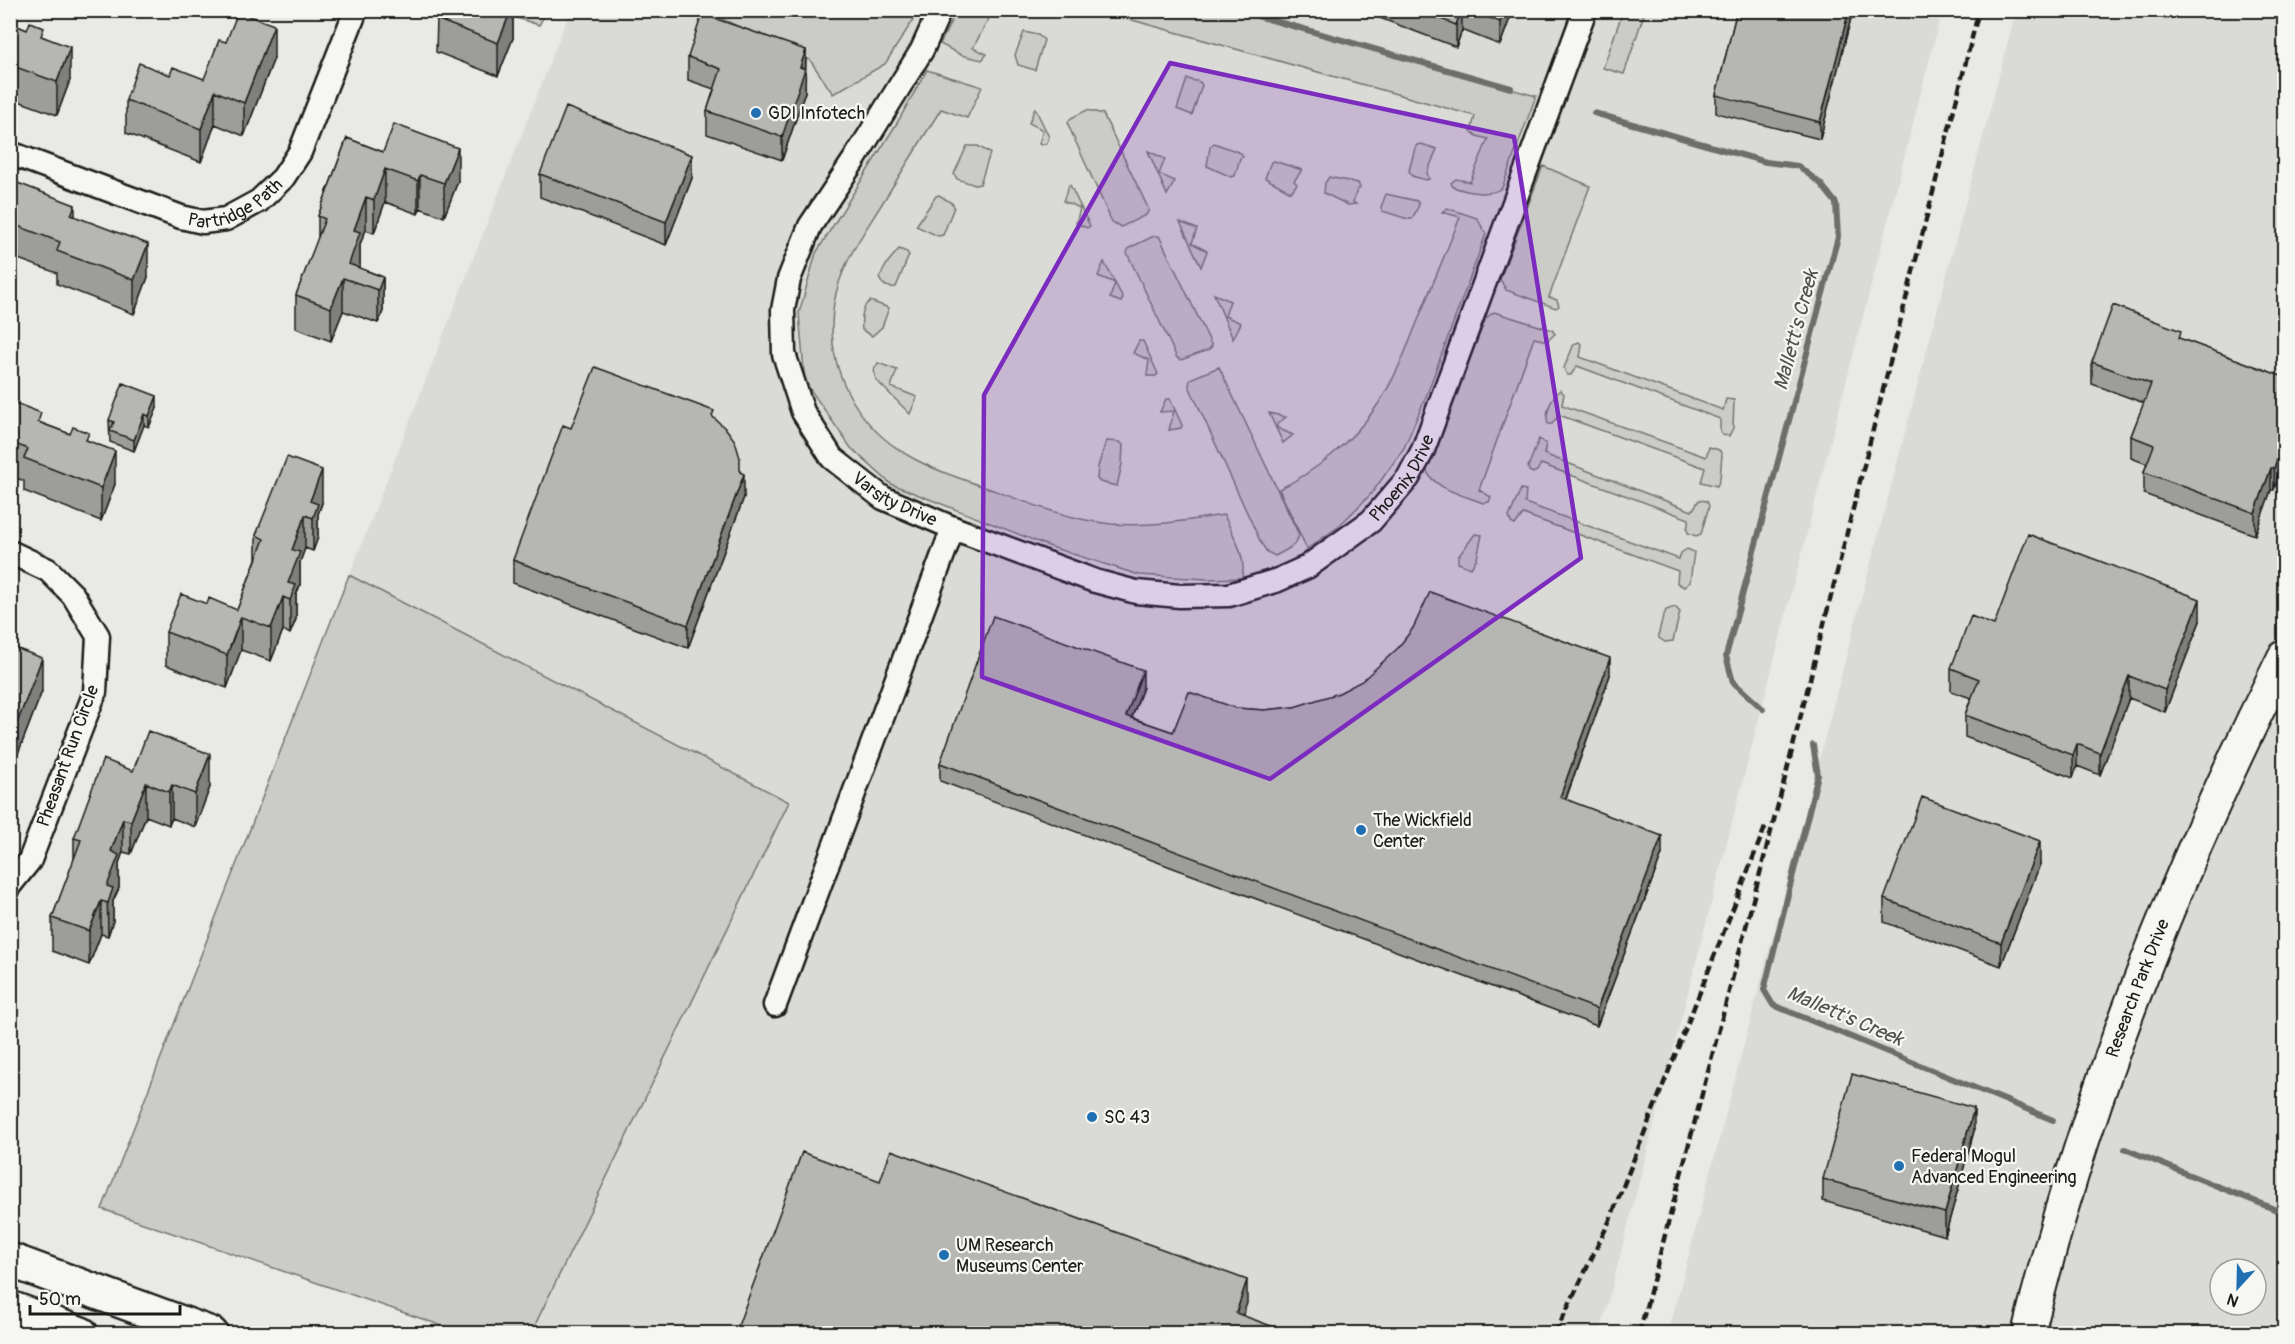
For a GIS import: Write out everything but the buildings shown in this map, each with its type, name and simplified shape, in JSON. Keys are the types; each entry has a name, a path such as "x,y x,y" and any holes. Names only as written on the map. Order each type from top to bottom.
{"highway":[{"path":"10,1260 211,1334"},
{"path":"10,1308 81,1334"}],"street":[{"name":"Partridge Path","path":"10,153 181,217 202,222 226,219 259,201 283,178 300,152 356,10"},
{"name":"Varsity Drive","path":"776,1005 953,528 883,498 832,458 803,412 784,354 783,310 789,279 810,226 855,160 922,50 940,10"},
{"name":"Phoenix Drive","path":"953,528 1095,581 1136,592 1190,596 1229,595 1278,580 1307,567 1371,520 1408,478 1423,450 1585,10"},
{"name":"Pheasant Run Circle","path":"10,552 48,570 73,595 98,636 94,692 30,860 10,885"},
{"name":"Research Park Drive","path":"2028,1334 2055,1231 2090,1120 2141,981 2191,856 2284,657"}],"highlighted area":[{"path":"1170,63 1514,137 1581,558 1270,779 982,677 984,395"}],"shaded area":[{"path":"957,10 993,11 973,48 987,54 982,60 961,55 940,44"},
{"path":"495,11 547,11 539,25"},
{"path":"570,11 1942,11 1600,1333 463,1333 102,1209"},
{"path":"705,11 919,11 885,64 833,94 810,60"},
{"path":"1100,11 1231,11 1536,96 1502,188 1484,193 1471,192 1453,187 1451,183 1456,179 1470,182 1488,139 1477,136 1471,131 1475,116"},
{"path":"1623,11 1645,11 1624,74 1603,68"},
{"path":"2016,11 2284,11 2284,1333 1668,1334"},
{"path":"1024,32 1038,35 1044,40 1035,70 1018,65 1015,55"},
{"path":"927,70 982,87 967,118 941,109 860,238 842,275 834,303 832,326 834,349 839,371 859,411 873,428 909,456 961,479 1066,515 1096,522 1140,525 1224,515 1241,554 1242,578 1207,579 1139,575 1051,547 891,484 851,448 805,382 799,313 816,253 897,123"},
{"path":"1187,79 1200,82 1202,85 1192,115 1177,109"},
{"path":"1035,108 1049,137 1047,143 1042,145 1039,144 1043,130 1029,123"},
{"path":"1087,110 1103,114 1149,210 1146,215 1121,227 1112,222 1069,127 1068,122 1071,118"},
{"path":"1214,143 1241,153 1243,157 1240,158 1235,176 1231,177 1207,166 1210,147"},
{"path":"1421,144 1437,149 1427,173 1429,179 1426,180 1412,176 1409,171 1415,148"},
{"path":"967,146 978,146 990,153 980,184 975,185 957,179 954,174"},
{"path":"1148,151 1165,159 1159,174 1175,181 1167,195"},
{"path":"1271,162 1302,170 1294,181 1297,184 1291,192 1265,178"},
{"path":"1543,166 1590,186 1549,297 1557,300 1559,306 1556,308 1506,290 1500,279"},
{"path":"1329,177 1358,183 1360,188 1353,202 1356,204 1348,205 1324,193 1325,183"},
{"path":"1069,185 1090,226 1087,228 1076,223 1080,208 1063,201"},
{"path":"1386,194 1417,201 1419,205 1412,219 1382,211 1381,207"},
{"path":"939,195 954,207 943,235 938,236 916,226 936,196"},
{"path":"1447,208 1477,218 1486,234 1427,394 1404,448 1372,493 1338,527 1307,549 1279,489 1306,474 1331,456 1365,422 1381,399 1405,352 1460,217 1442,212"},
{"path":"1180,222 1197,229 1192,243 1207,251 1201,267"},
{"path":"1154,236 1159,236 1212,346 1208,350 1181,360 1177,358 1127,253 1129,248"},
{"path":"899,249 909,255 896,287 888,287 879,278"},
{"path":"1104,262 1123,298 1121,302 1110,298 1115,283 1098,276"},
{"path":"1214,294 1230,301 1225,316 1241,323 1233,339"},
{"path":"870,301 889,308 882,327 872,336 862,330 863,310"},
{"path":"1494,312 1552,330 1555,334 1547,341 1534,338 1479,490 1491,497 1489,502 1483,503 1441,486 1429,475 1426,468 1486,318"},
{"path":"1139,341 1143,341 1158,374 1156,376 1147,376 1149,360 1133,353"},
{"path":"1579,342 1582,345 1580,357 1723,410 1726,399 1734,400 1733,428 1729,436 1722,435 1720,419 1577,366 1571,375 1567,375 1564,368 1574,344"},
{"path":"878,363 897,370 891,387 917,397 910,414 876,380 874,370"},
{"path":"1219,367 1299,535 1293,545 1275,556 1267,552 1261,543 1189,386 1190,379"},
{"path":"1560,390 1564,394 1562,405 1706,457 1709,447 1719,450 1722,454 1720,479 1717,486 1701,482 1705,468 1559,415 1552,424 1548,424 1547,416 1550,406"},
{"path":"1166,399 1170,399 1182,425 1181,428 1169,430 1174,411 1160,412"},
{"path":"1269,413 1286,417 1277,424 1277,428 1293,435 1283,443"},
{"path":"1539,439 1546,444 1544,454 1692,511 1699,500 1707,501 1709,506 1701,534 1696,536 1688,533 1689,519 1541,464 1537,471 1533,473 1529,471 1528,467"},
{"path":"1106,441 1120,442 1123,445 1117,486 1100,482 1097,479"},
{"path":"1521,489 1526,490 1525,503 1679,559 1681,553 1687,549 1694,552 1690,582 1684,587 1677,583 1678,571 1523,514 1515,525 1511,523 1509,517"},
{"path":"1475,534 1482,535 1477,558 1471,568 1458,563 1458,557"},
{"path":"349,575 789,802 531,1333 463,1333 102,1209"},
{"path":"1675,607 1680,612 1673,641 1665,642 1659,638 1661,623 1666,610"}],"waterway":[{"name":"Mallett's Creek","path":"1237,10 1511,88"},
{"name":"Mallett's Creek","path":"1594,113 1766,162 1798,166 1821,184 1836,203 1838,237 1726,656 1733,682 1763,709"},
{"name":"Mallett's Creek","path":"1813,745 1818,775 1764,990 1773,1005 2053,1120"},
{"name":"Mallett's Creek","path":"2125,1149 2284,1213"}],"railway":[{"path":"1639,1334 1785,778 1979,10"},
{"path":"1555,1334 1609,1222 1766,825"}],"place":[{"name":"GDI Infotech","path":"756,113"},
{"name":"The Wickfield Center","path":"1361,830"},
{"name":"SC 43","path":"1092,1117"},
{"name":"Federal Mogul Advanced Engineering","path":"1899,1166"},
{"name":"UM Research Museums Center","path":"944,1255"}]}
